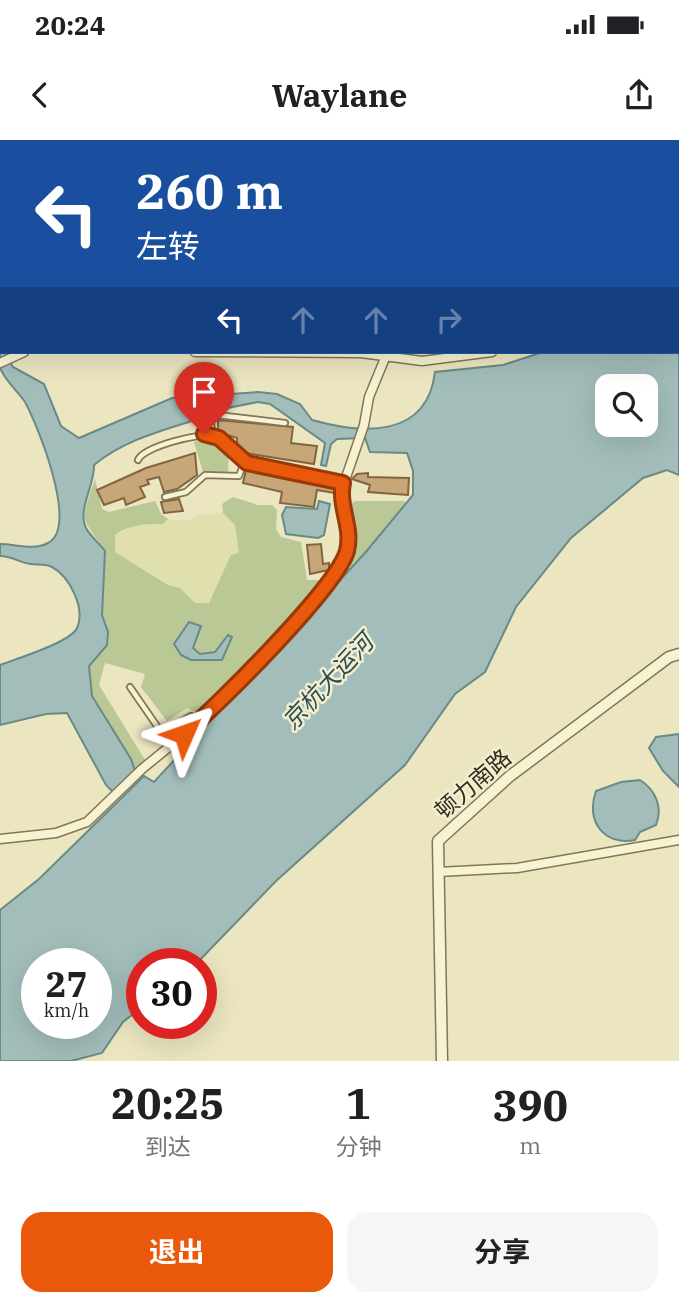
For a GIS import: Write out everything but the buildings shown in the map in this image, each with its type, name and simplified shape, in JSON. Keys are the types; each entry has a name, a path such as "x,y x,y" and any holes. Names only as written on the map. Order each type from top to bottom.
{"street":[{"path":"0,363 20,354"},
{"path":"366,354 422,361 476,354"},
{"path":"0,839 56,833 87,822 197,724 281,636 342,565 350,531 341,496 343,483 364,425 369,397 385,358"},
{"name":"顿力南路","path":"442,1061 438,841 510,776 669,657 679,653"},
{"path":"438,872 517,868 678,841"}],"lane":[{"path":"213,435 210,418 216,415 285,423"},
{"path":"138,460 147,449 204,434 213,435 227,443 247,463 343,483"},
{"path":"165,497 186,492 205,475 239,476 243,465 247,463"},
{"path":"130,687 171,745"},
{"path":"163,732 191,716"}],"green space":[{"path":"205,438 217,442 229,451 228,472 203,472 194,442"},
{"path":"95,479 102,509 109,512 155,501 161,514 168,519 163,524 138,525 120,531 115,535 115,552 168,585 180,588 195,603 209,603 231,555 239,553 235,525 223,513 222,504 233,497 258,505 272,505 277,510 276,529 281,537 301,542 307,580 324,580 283,628 199,714 187,708 167,721 141,687 145,674 105,663 99,685 145,760 137,777 131,758 92,696 89,666 107,645 108,632 102,615 105,551 85,518"},
{"path":"355,501 404,501 407,505 352,567 347,562 356,530 350,504"},
{"path":"223,513 235,524 239,553 231,556 209,603 195,603 180,588 168,585 115,552 115,535 131,525 163,524 168,519 187,521 200,515"}],"water":[{"name":"京杭大运河","path":"0,354 5,354 13,367 44,384 61,426 79,438 172,398 258,392 277,394 300,404 312,420 331,425 371,429 389,426 406,420 419,410 429,394 435,372 503,365 537,354 679,354 679,475 667,470 643,478 571,538 516,607 485,672 455,694 405,765 276,881 211,948 126,948 126,1020 112,1038 112,948 21,948 21,1039 111,1039 102,1053 71,1061 0,1061 0,910 39,879 144,776 154,782 365,553 413,495 413,471 407,453 370,452 365,438 337,439 331,444 326,466 321,465 325,443 270,404 258,402 202,413 198,419 130,443 94,465 84,521 88,531 105,551 102,615 108,632 107,645 89,666 92,696 131,759 137,777 117,796 106,785 67,713 46,714 0,725 0,665 65,639 77,628 79,611 70,585 58,571 50,566 0,556 0,544 30,547 48,543 56,533 59,518 58,498 46,453 25,402 0,367"},
{"path":"319,501 330,504 324,535 318,538 286,534 282,515 286,507 317,509"},
{"path":"189,622 201,626 193,648 200,654 215,652 228,635 232,637 222,660 191,660 181,655 174,644"},
{"path":"679,734 679,787 663,771 649,748 656,737"},
{"path":"640,780 657,800 659,812 656,825 640,832 635,840 624,841 606,835 595,821 593,802 596,791 621,782"}],"route":[{"path":"184,734 197,724 312,602 342,565 350,531 341,496 343,483 247,463 227,443 213,435 204,434"}]}
